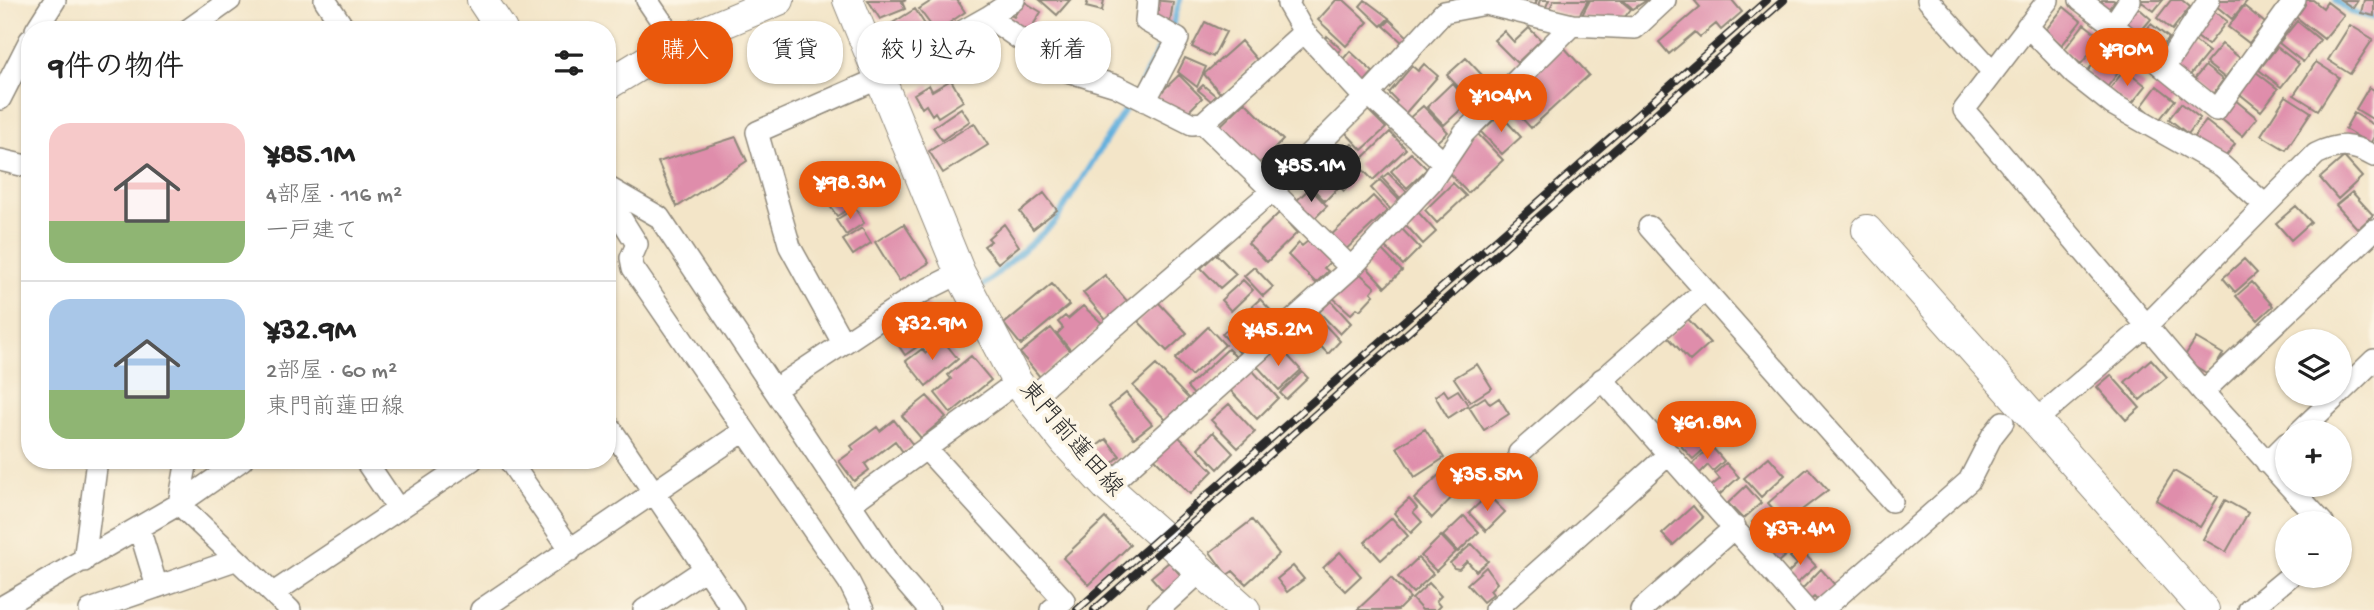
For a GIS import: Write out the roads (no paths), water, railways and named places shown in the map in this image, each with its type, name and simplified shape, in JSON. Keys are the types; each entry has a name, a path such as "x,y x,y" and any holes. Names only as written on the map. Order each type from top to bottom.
{"street":[{"path":"42,21 55,0"},
{"path":"201,21 230,0"},
{"path":"325,0 339,21"},
{"path":"482,0 496,21"},
{"path":"647,0 661,21"},
{"path":"729,21 779,0"},
{"name":"東門前蓮田線","path":"848,0 857,21"},
{"path":"981,21 1014,0"},
{"path":"1145,101 1178,39 1146,22 1148,0"},
{"path":"1290,0 1288,4 1304,32 1366,96 1444,163"},
{"path":"850,503 927,450 1023,391 1273,190 1366,96 1449,6 1486,4 1572,25 1635,27 1665,0"},
{"path":"1928,0 1992,71"},
{"path":"2048,0 1964,110 2203,392 2312,511"},
{"path":"2080,0 2216,110 2295,0"},
{"path":"2113,25 2130,0"},
{"path":"2164,68 2209,0"},
{"path":"988,17 1064,70 1116,86 1192,124 1203,123 1304,32"},
{"path":"1107,487 1351,268 1432,182 1464,133 1572,25"},
{"path":"2027,26 2074,74 2112,104 2222,166 2265,205"},
{"path":"0,99 21,62"},
{"path":"616,80 637,67"},
{"path":"843,343 790,247 757,132 866,84"},
{"name":"東門前蓮田線","path":"885,84 960,273 1023,391 1107,487 1245,610"},
{"path":"1203,123 1351,268"},
{"path":"2035,421 2146,326 2316,154 2333,146 2354,145 2374,156"},
{"path":"0,160 21,165"},
{"path":"616,191 642,204 659,217 893,568 929,610"},
{"path":"616,210 637,244"},
{"path":"1649,227 1892,501"},
{"path":"1867,230 2204,610"},
{"path":"2203,392 2374,230"},
{"path":"670,232 648,236 637,244 631,258 633,268 849,582 863,610"},
{"path":"775,389 916,295 960,273"},
{"path":"1519,453 1705,290"},
{"path":"2352,381 2374,360"},
{"path":"1602,379 1806,610"},
{"path":"2311,420 2326,406"},
{"path":"1822,610 1969,481 1992,436 2003,422"},
{"path":"481,610 744,431"},
{"path":"616,436 733,610"},
{"path":"927,450 1063,600 1051,610"},
{"path":"1495,610 1669,454"},
{"path":"2267,463 2275,455"},
{"path":"84,561 96,469"},
{"path":"179,504 185,469"},
{"path":"0,608 179,504 229,469"},
{"path":"371,469 398,509"},
{"path":"275,592 458,469"},
{"path":"515,469 571,550"},
{"path":"179,504 236,560 275,592 290,610"},
{"path":"1641,610 1735,527"},
{"path":"139,528 157,587"},
{"path":"90,610 236,560"},
{"path":"644,610 705,569"},
{"path":"1158,610 1200,572"},
{"path":"2249,610 2276,588"}],"waterway":[{"path":"1171,30 1180,0"},
{"path":"2335,0 2351,12 2374,18"},
{"path":"1140,86 1159,49"},
{"path":"984,285 1055,222 1129,103"}],"railway":[{"path":"1077,610 1767,0"},
{"path":"1094,610 1784,0"}]}
